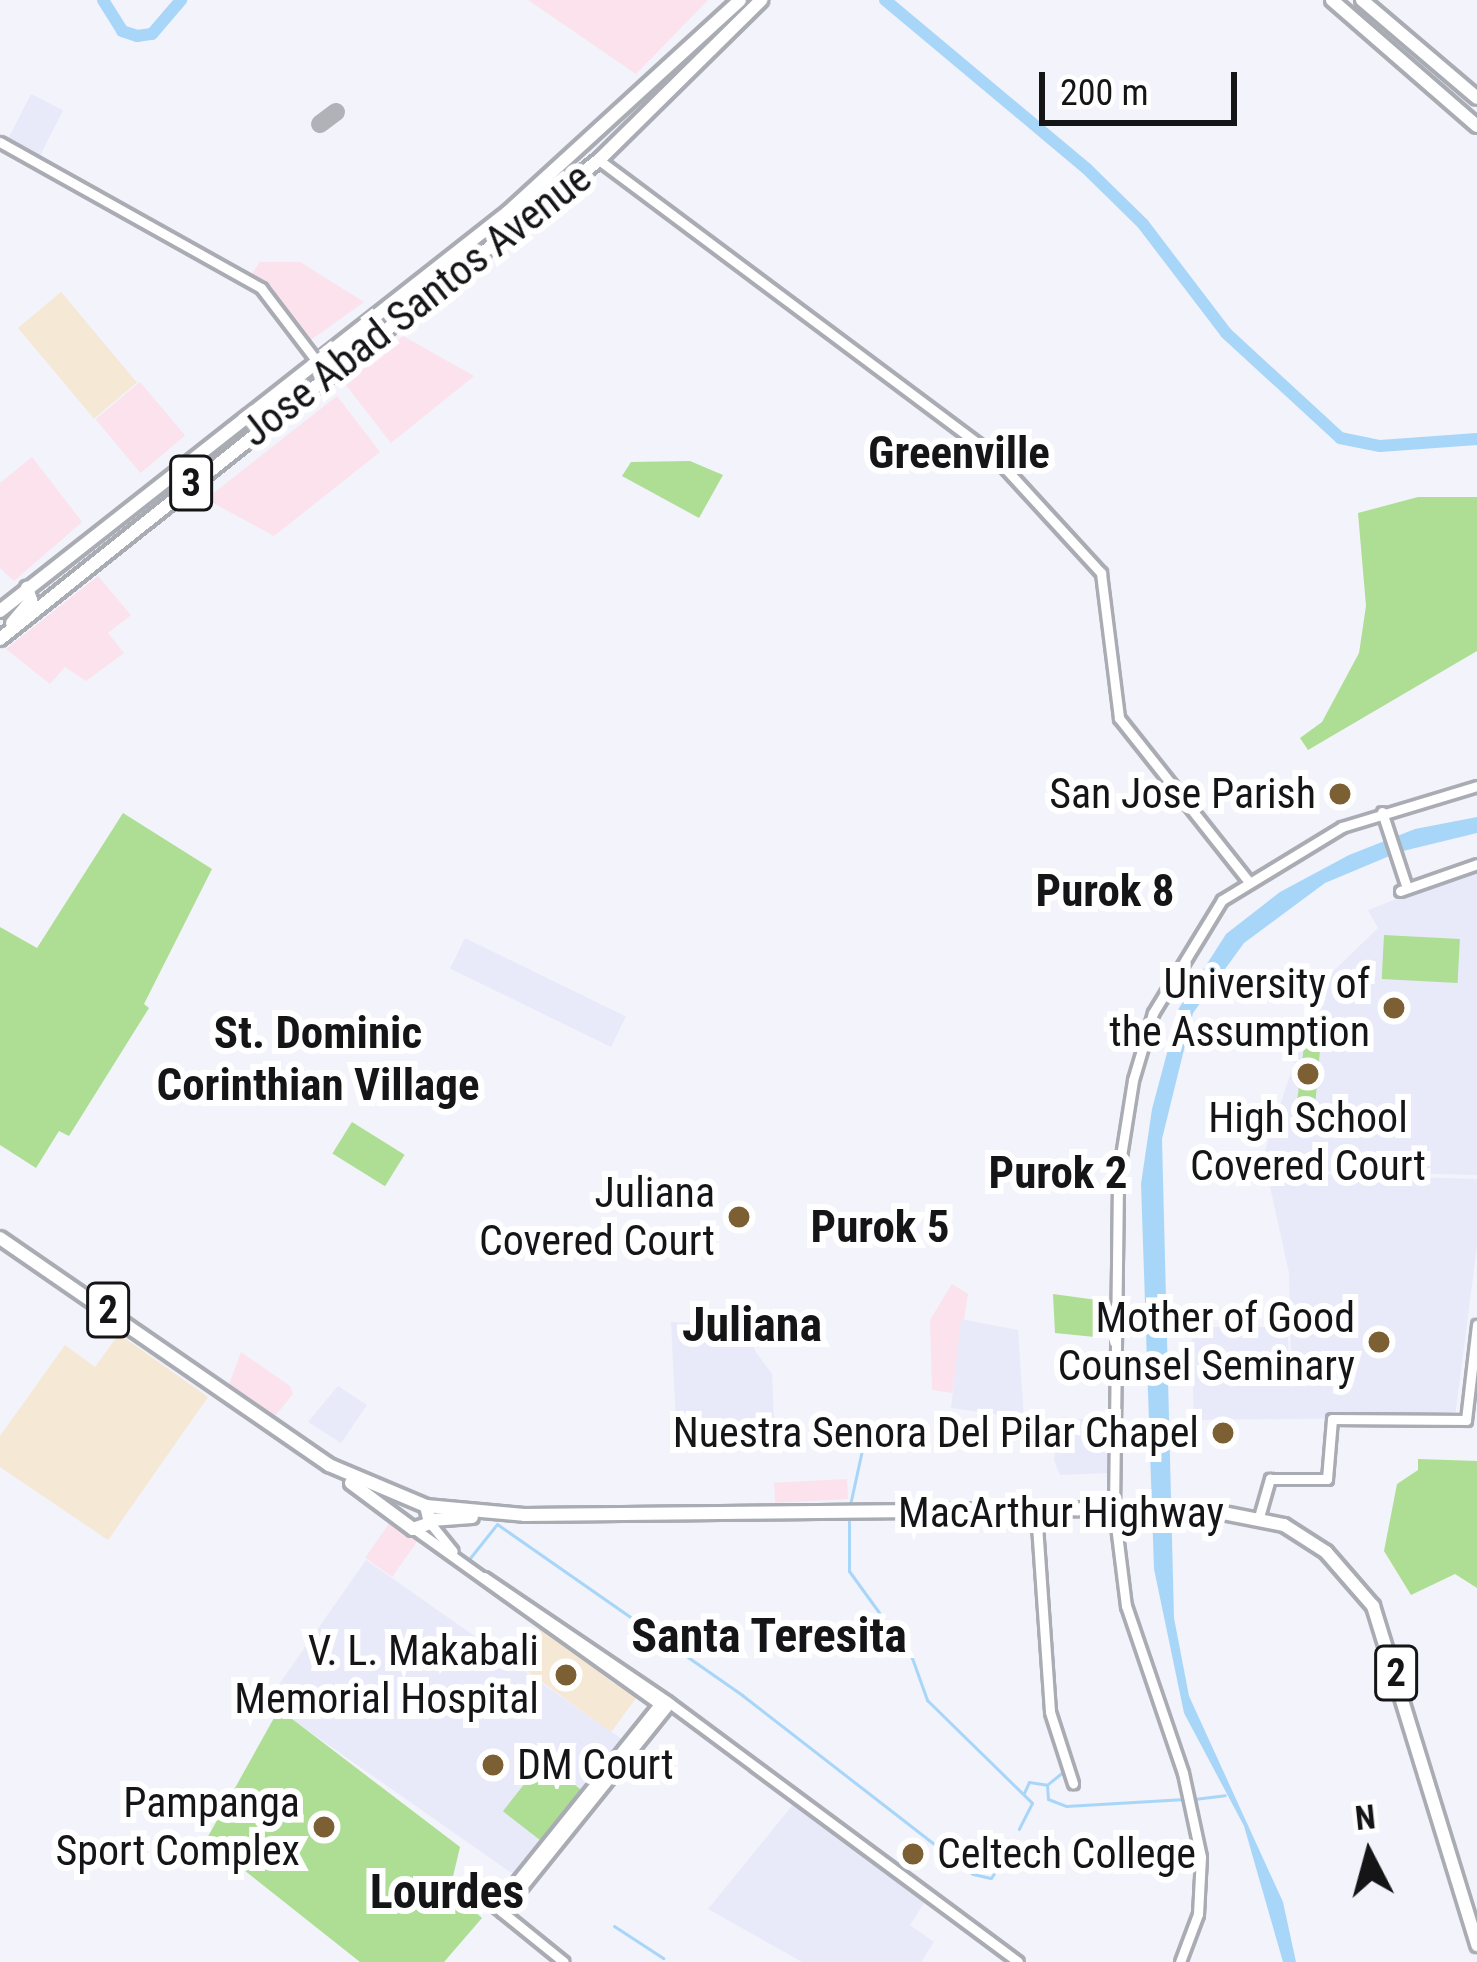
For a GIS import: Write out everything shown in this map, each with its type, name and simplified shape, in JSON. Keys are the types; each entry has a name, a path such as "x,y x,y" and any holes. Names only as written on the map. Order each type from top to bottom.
{"highway":[{"name":"Jose Abad Santos Avenue","path":"0,611 389,309 638,97 740,0"},
{"name":"Jose Abad Santos Avenue","path":"5,634 599,160 760,0"},
{"path":"1332,0 1477,126"},
{"path":"1362,0 1477,98"},
{"path":"658,79 672,92"},
{"path":"638,97 652,112"},
{"path":"389,309 401,319"},
{"path":"375,320 386,331"},
{"path":"52,596 46,582 57,564"},
{"path":"5,634 31,600 27,588"},
{"name":"MacArthur Highway","path":"0,1241 338,1470 421,1517 1172,1509 1259,1517 1326,1552 1373,1606 1477,1945"},
{"name":"MacArthur Highway","path":"338,1470 421,1517"}],"main road":[{"path":"0,142 261,288 319,364"},
{"path":"599,160 993,455 1101,573 1119,718 1248,881"},
{"path":"1180,1962 1201,1893 1190,1800 1126,1606 1114,1510 1118,1175 1132,1080 1185,950 1222,900 1248,881 1382,812 1477,786"},
{"path":"1382,812 1403,890 1477,864"},
{"path":"1259,1517 1270,1479 1327,1479 1332,1419 1466,1420 1477,1325"},
{"path":"1036,1511 1050,1712 1073,1783"},
{"path":"421,1517 456,1556 484,1577 1011,1959"},
{"path":"564,1962 499,1910 664,1704"}],"shaded area":[{"path":"528,0 708,0 636,74"},
{"path":"31,94 63,110 39,158 6,142"},
{"path":"260,262 300,262 364,302 308,342 248,279"},
{"path":"61,292 137,382 94,418 18,328"},
{"path":"403,336 474,376 391,443 345,384"},
{"path":"140,382 185,436 141,473 96,419"},
{"path":"337,396 380,452 274,536 206,499"},
{"path":"32,457 82,522 14,581 0,568 0,483"},
{"path":"98,576 131,615 108,633 124,653 86,681 65,667 50,684 6,649"},
{"name":"University of the Assumption","path":"1477,868 1477,1175 1259,1169 1320,984 1378,928 1368,910"},
{"path":"465,938 626,1016 611,1047 450,969"},
{"name":"Mother of Good Counsel Seminary","path":"1267,1173 1477,1179 1477,1246 1455,1417 1194,1420 1191,1327 1287,1327 1292,1394 1289,1273"},
{"path":"952,1284 968,1294 952,1393 932,1390 930,1320"},
{"path":"961,1319 1018,1330 1024,1418 951,1408"},
{"path":"671,1322 748,1324 755,1351 772,1374 774,1420 676,1423"},
{"path":"119,1334 208,1397 108,1540 0,1467 0,1436 65,1345 95,1367"},
{"path":"241,1352 290,1386 293,1394 275,1416 229,1385"},
{"path":"338,1386 367,1405 341,1443 308,1422"},
{"path":"1061,1417 1112,1422 1107,1473 1060,1475 1054,1460"},
{"path":"847,1479 848,1499 775,1503 774,1483"},
{"path":"391,1521 418,1540 392,1577 365,1558"},
{"path":"366,1560 624,1741 525,1882 267,1702"},
{"name":"V. L. Makabali Memorial Hospital","path":"543,1625 613,1683 640,1693 611,1732 513,1661"},
{"path":"796,1801 926,1900 910,1925 934,1942 921,1962 802,1962 708,1909"}],"green space":[{"path":"690,461 723,475 699,518 622,476 631,462"},
{"path":"1418,497 1477,497 1477,651 1308,750 1300,738 1322,722 1359,653 1366,606 1358,513"},
{"path":"123,813 212,869 144,1004 149,1008 69,1136 59,1131 36,1168 0,1145 0,927 37,948"},
{"path":"1384,935 1460,939 1458,983 1382,979"},
{"name":"High School Covered Court","path":"1308,1015 1323,1016 1314,1118 1295,1117"},
{"path":"352,1122 405,1155 385,1186 332,1153"},
{"path":"1053,1294 1097,1300 1095,1337 1055,1333"},
{"path":"1418,1459 1477,1461 1477,1588 1455,1574 1411,1595 1384,1551 1397,1484 1418,1470"},
{"name":"Pampanga Sport Complex","path":"279,1709 460,1847 450,1889 482,1918 444,1962 360,1962 206,1840"},
{"path":"543,1760 583,1791 543,1843 503,1811"}],"water":[{"path":"1477,817 1477,833 1399,852 1325,883 1244,943 1193,1013 1162,1139 1174,1618 1189,1696 1283,1902 1296,1962 1283,1962 1244,1826 1184,1713 1154,1569 1141,1184 1152,1109 1179,1008 1226,934 1280,892 1349,855 1415,829"}],"waterway":[{"path":"103,0 122,31 137,36 152,34 181,0"},
{"path":"885,0 1086,168 1143,224 1226,333 1340,438 1380,446 1477,439"},
{"path":"850,1505 862,1450"},
{"path":"849,1520 849,1571 912,1658 927,1700 1032,1803 1019,1829"},
{"path":"470,1558 497,1524 742,1695 973,1874 991,1878 1013,1843"},
{"path":"1064,1771 1047,1785 1048,1799 1066,1806 1185,1799"},
{"path":"1024,1793 1029,1782 1047,1785"},
{"path":"1194,1799 1225,1795"},
{"path":"614,1926 663,1958"}],"taxiway":[{"path":"320,124 336,112"}],"place":[{"name":"San Jose Parish","path":"1340,794"},
{"name":"University of the Assumption","path":"1394,1008"},
{"name":"High School Covered Court","path":"1308,1074"},
{"name":"Juliana Covered Court","path":"739,1217"},
{"name":"Mother of Good Counsel Seminary","path":"1379,1342"},
{"name":"Nuestra Senora Del Pilar Chapel","path":"1223,1433"},
{"name":"V. L. Makabali Memorial Hospital","path":"566,1675"},
{"name":"DM Court","path":"493,1765"},
{"name":"Pampanga Sport Complex","path":"324,1827"},
{"name":"Celtech College","path":"913,1854"}],"district":[{"name":"Greenville","path":"959,453"},
{"name":"Purok 8","path":"1105,891"},
{"name":"St. Dominic Corinthian Village","path":"318,1059"},
{"name":"Purok 2","path":"1058,1173"},
{"name":"Purok 5","path":"880,1227"},
{"name":"Juliana","path":"752,1325"},
{"name":"Santa Teresita","path":"769,1636"},
{"name":"Lourdes","path":"447,1892"}]}
